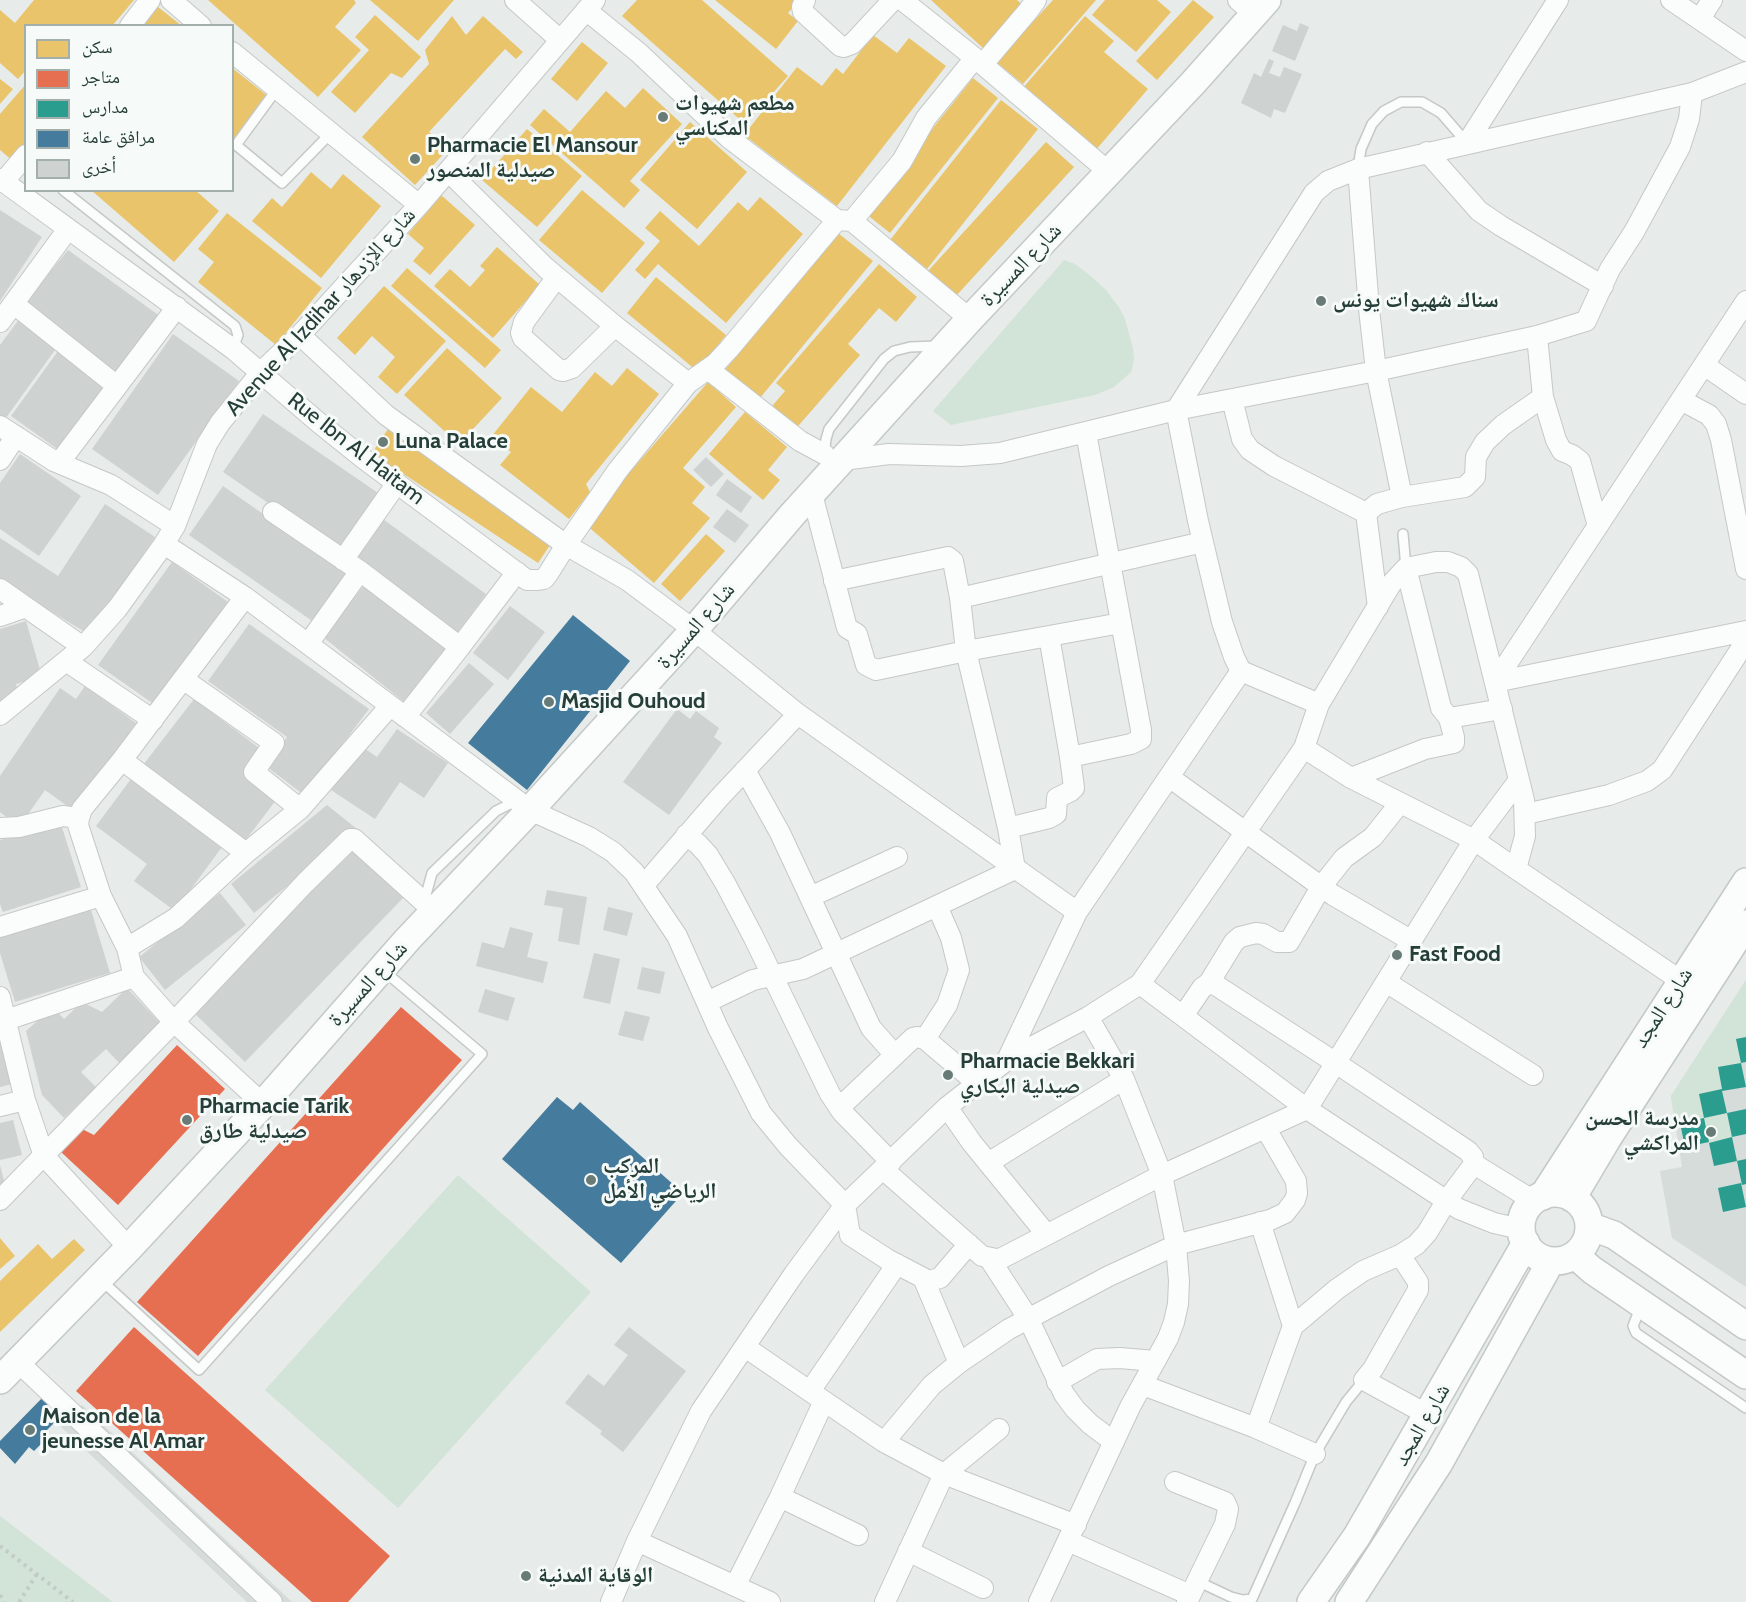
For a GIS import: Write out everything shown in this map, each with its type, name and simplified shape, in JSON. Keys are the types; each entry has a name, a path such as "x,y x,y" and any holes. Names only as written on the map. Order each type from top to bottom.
{"street":[{"path":"132,24 150,0"},
{"path":"171,0 199,24"},
{"path":"515,0 559,39"},
{"path":"805,0 802,7 803,12 844,47 852,44 893,0"},
{"path":"902,0 979,61 1110,173"},
{"path":"566,544 630,455 688,383 729,350 844,221 902,161 926,117 1036,0"},
{"path":"1467,143 1558,0"},
{"path":"1671,0 1746,51"},
{"path":"1700,19 1712,0"},
{"path":"591,5 729,138 844,221 970,319"},
{"name":"Avenue Al Izdihar شارع الإزدهار","path":"0,715 83,647 117,609 164,544 174,526 207,444 220,423 261,372 300,335 419,205 559,39 591,5"},
{"name":"شارع المسيرة","path":"9,1371 129,1248 263,1104 381,969 430,907 524,805 694,630 827,471 1110,173 1253,5"},
{"path":"234,54 419,205"},
{"path":"1319,704 1241,671 1222,622 1176,410 1314,193 1328,181 1358,169 1692,93 1746,72"},
{"path":"827,471 890,454 961,456 1000,453 1176,410 1376,371 1537,336 1586,321 1610,269 1634,232 1680,147 1689,119 1692,93"},
{"path":"1427,152 1479,211 1603,286"},
{"path":"8,178 24,158"},
{"path":"1358,169 1376,371 1401,497"},
{"path":"448,171 556,277 688,383"},
{"name":"Rue Ibn Al Haitam","path":"8,178 24,192"},
{"name":"Rue Ibn Al Haitam","path":"24,192 68,229 234,348 318,422 527,579 533,581 544,579 566,544"},
{"path":"0,322 68,229"},
{"path":"556,277 524,322 521,333 559,370 573,368 615,326"},
{"path":"1495,682 1746,301"},
{"path":"14,303 117,386"},
{"path":"59,463 177,307"},
{"path":"300,335 386,415 566,544 627,579 798,714 1077,912"},
{"path":"1537,336 1543,397 1556,440 1562,451 1572,454 1580,461 1598,526"},
{"path":"1704,365 1746,394"},
{"path":"708,369 800,441 827,471 834,581 847,628 858,634 866,665 876,670 1121,623"},
{"path":"1366,513 1377,504 1401,497 1465,487 1475,477 1476,457 1485,442 1503,425 1543,397"},
{"path":"1232,399 1242,440 1250,450 1274,466 1366,513"},
{"path":"1681,400 1709,415 1716,424 1746,569"},
{"path":"0,460 8,431 59,463 111,485 174,526"},
{"path":"1070,757 1131,744 1142,739 1086,433"},
{"path":"343,560 397,483"},
{"path":"273,512 360,571 460,646"},
{"path":"1366,513 1378,607"},
{"path":"960,598 1203,542"},
{"path":"164,544 245,597 524,805 589,837 613,852 634,872 677,936 761,1113 788,1146 845,1205 850,1235 924,1280 940,1278 969,1244"},
{"path":"834,581 948,557 953,561 966,651 1008,828 1015,869"},
{"path":"611,1602 637,1541 701,1411 794,1274 845,1205 947,1107 976,1083 1007,1060 1088,1017 1140,984 1304,748 1319,704 1391,584 1406,568 1448,562 1461,567 1468,574 1526,814 1525,836 1516,869"},
{"path":"1352,778 1425,749 1454,743 1455,737 1449,718 1441,708 1406,568"},
{"path":"308,644 360,571"},
{"path":"127,948 176,918 246,853 300,809 398,712 460,646 517,572"},
{"path":"0,589 83,647"},
{"path":"245,597 153,720 82,809 79,818 81,836 101,896 127,948 134,977 174,1022 263,1104"},
{"path":"0,616 26,607"},
{"path":"1495,682 1746,631"},
{"path":"1008,828 1049,818 1056,814 1057,798 1074,788 1049,636"},
{"path":"1526,814 1609,795 1647,781 1662,770 1746,641"},
{"path":"66,661 153,720"},
{"path":"1007,1060 1077,912 1241,671"},
{"path":"183,679 274,743 254,772 300,809"},
{"path":"1449,718 1502,709"},
{"path":"644,885 686,835 798,714"},
{"path":"1304,748 1352,778 1474,840 1690,987"},
{"path":"122,760 246,853"},
{"path":"745,770 780,834 871,1028 895,1055"},
{"path":"1169,777 1321,887 1412,941"},
{"path":"686,835 708,855 740,910 817,1071 839,1108 887,1166 982,1256 1002,1258 1162,1175 1307,1109 1474,840 1519,780"},
{"path":"1183,1016 1202,988 1209,983 1234,942 1240,937 1256,933 1263,934 1277,942 1289,942 1321,887 1344,858 1373,837 1400,803"},
{"path":"0,828 18,828 63,816 79,818"},
{"path":"0,1200 350,838 354,839 430,907"},
{"path":"810,897 897,857"},
{"path":"707,1002 753,980 803,969 1015,869"},
{"name":"شارع المجد","path":"1572,1198 1746,882"},
{"path":"0,927 101,896"},
{"path":"925,1039 947,1005 959,970 951,938 938,906"},
{"name":"شارع المجد","path":"1538,1198 1690,987 1746,924"},
{"path":"6,1020 134,977"},
{"path":"1386,982 1533,1076"},
{"path":"1209,983 1214,984 1336,1063 1468,1151 1473,1157 1474,1164 1447,1200 1427,1233 1416,1245 1400,1255 1363,1271 1337,1288 1293,1326 1256,1428"},
{"path":"1140,984 1307,1109 1447,1200 1476,1216 1523,1236"},
{"path":"0,997 25,1100 44,1156 129,1248"},
{"path":"1039,1602 1114,1442 1174,1322 1178,1304 1176,1245 1162,1175 1124,1079 1088,1017"},
{"path":"839,1108 913,1038 925,1039 976,1083"},
{"path":"988,1163 1124,1079"},
{"path":"0,1106 25,1100"},
{"path":"947,1107 988,1163 1047,1235"},
{"path":"884,1442 918,1401 959,1363 1028,1318 1109,1276 1176,1245 1285,1213 1295,1200 1296,1181 1266,1129"},
{"path":"1474,1164 1538,1198"},
{"path":"1563,1258 1586,1243 1589,1226 1587,1215 1581,1205 1561,1194 1538,1198 1522,1218 1523,1236 1532,1252 1541,1258 1563,1258 1592,1270 1746,1375"},
{"path":"1260,1222 1293,1326"},
{"path":"1589,1226 1604,1230 1622,1240 1746,1326"},
{"name":"شارع المجد","path":"1311,1602 1357,1536 1428,1415 1523,1236"},
{"path":"1400,1255 1418,1282 1418,1290 1373,1369 1364,1380 1428,1415"},
{"path":"989,1258 1028,1318 1057,1382 1075,1409 1114,1442"},
{"name":"شارع المجد","path":"1349,1602 1439,1463 1563,1258"},
{"path":"735,1586 780,1497 817,1396 897,1264"},
{"path":"924,1280 959,1363"},
{"path":"745,1347 884,1442 944,1474 1072,1533 1191,1592 1225,1524 1228,1506 1225,1502 1175,1482"},
{"path":"1057,1382 1097,1359 1155,1361"},
{"path":"9,1371 272,1602"},
{"path":"1143,1384 1256,1428 1315,1454"},
{"path":"885,1602 944,1474 999,1429"},
{"path":"780,1497 858,1535"},
{"path":"637,1541 770,1602"},
{"path":"908,1551 983,1588"}],"lane":[{"path":"277,89 236,145 282,183 331,133"},
{"path":"1358,169 1361,149 1372,124 1384,111 1401,102 1422,102 1441,113 1467,143"},
{"path":"66,192 231,322 238,335 234,348"},
{"path":"827,471 826,439 830,429 884,359 894,351 910,347 946,347"},
{"path":"1403,534 1406,568"},
{"path":"99,1278 199,1370 482,1054 381,969"},
{"path":"1641,1304 1633,1326 1636,1333 1746,1408"},
{"path":"1191,1592 1243,1600 1252,1599 1315,1454 1346,1402 1364,1380"}],"path":[{"path":"0,1546 73,1602"},
{"path":"19,1602 37,1574"},
{"path":"0,1595 4,1602"}],"shaded area":[{"name":"مدرسة الحسن المراكشي","path":"1746,980 1746,1287 1672,1238 1660,1171 1682,1167 1671,1096"},
{"path":"82,1405 292,1602 247,1602 61,1427"}],"green space":[{"path":"1064,260 1075,264 1092,277 1106,290 1120,309 1133,349 1134,360 1131,372 1114,387 1095,395 951,425 933,411"},
{"path":"1746,980 1746,1037 1736,1039 1741,1063 1718,1067 1722,1089 1699,1094 1704,1118 1727,1113 1732,1137 1709,1143 1703,1118 1675,1123 1671,1096"},
{"path":"458,1175 591,1292 398,1508 265,1390"},
{"path":"0,1516 113,1602 0,1602"}],"building: سكن":[{"path":"34,0 134,0 114,24 24,24 24,72 18,79 0,63 0,10 15,23"},
{"path":"208,0 354,0 356,3 335,27 361,50 318,97"},
{"path":"370,0 454,0 418,41"},
{"path":"637,0 702,0 788,76 745,124 622,16"},
{"path":"715,0 799,0 788,13 798,21 776,49"},
{"path":"931,0 1017,0 1025,7 985,50"},
{"path":"1053,0 1096,0 1023,84 996,62"},
{"path":"1105,0 1157,0 1171,12 1136,52 1092,15"},
{"path":"1193,0 1214,17 1157,80 1136,61"},
{"path":"158,7 179,24 145,24"},
{"path":"375,15 421,57 402,78 391,73 355,113 331,92 369,50 355,37"},
{"path":"452,16 466,35 483,16 523,52 516,59 505,49 429,132 448,149 415,185 362,137 429,64 425,50"},
{"path":"1085,16 1114,41 1104,52 1148,89 1095,151 1022,89"},
{"path":"873,35 897,53 909,38 946,66 837,206 744,135 797,67 822,86 836,68 843,74"},
{"path":"582,42 608,63 577,101 551,79"},
{"path":"234,70 269,97 234,141"},
{"path":"973,78 998,98 890,233 865,213"},
{"path":"0,79 13,89 0,104"},
{"path":"24,86 24,148 13,161 0,150 0,114"},
{"path":"643,88 682,124 630,181 640,190 624,208 530,125 544,109 570,132 606,91 625,108"},
{"path":"1001,100 1038,129 927,269 890,240"},
{"path":"690,122 747,172 697,229 640,180"},
{"path":"527,129 582,176 537,227 482,180"},
{"path":"1046,142 1074,167 956,296 928,271"},
{"path":"311,172 331,189 343,174 381,206 321,278 252,221 272,198 282,207"},
{"path":"582,190 645,243 602,293 539,240"},
{"path":"93,192 197,192 219,211 174,262"},
{"path":"441,195 475,225 430,275 413,261 424,248 408,234"},
{"path":"760,197 803,234 726,323 658,264 645,279 635,270 660,241 645,228 660,211 699,246 738,202 748,211"},
{"path":"227,213 322,288 276,345 198,282 214,262 198,249"},
{"path":"838,233 873,261 755,404 720,376"},
{"path":"497,247 540,285 493,338 434,286 450,269 470,287 485,270 480,266"},
{"path":"879,264 917,297 896,322 879,308 848,344 860,355 792,433 767,412 785,391 776,383"},
{"path":"407,268 501,350 485,368 391,286"},
{"path":"656,277 726,335 697,371 627,313"},
{"path":"384,286 446,341 397,394 378,377 395,357 372,336 355,355 337,338"},
{"path":"447,348 502,398 459,444 404,395"},
{"path":"627,368 659,394 586,484 590,492 569,519 500,465 511,452 491,437 531,387 562,412 595,372 612,386"},
{"path":"708,382 736,407 683,468 705,487 692,503 710,518 654,583 585,524"},
{"path":"745,412 787,447 768,470 780,480 763,500 709,454"},
{"path":"388,429 554,539 538,563 372,453"},
{"path":"706,534 725,551 680,601 661,584"},
{"path":"0,1238 15,1256 0,1269"},
{"path":"74,1239 85,1250 0,1332 0,1281 38,1244 52,1259"}],"building: متاجر":[{"path":"401,1007 462,1060 198,1356 137,1302"},
{"path":"177,1045 225,1089 118,1205 61,1152 82,1129 94,1135"},
{"path":"134,1327 390,1556 348,1602 312,1602 76,1391"}],"building: مدارس":[{"path":"1746,1037 1746,1062 1741,1063 1736,1039"},
{"path":"1741,1063 1746,1087 1722,1091 1727,1113 1704,1118 1699,1094 1722,1089 1718,1067"},
{"path":"1746,1109 1746,1134 1732,1137 1727,1113"},
{"path":"1704,1118 1709,1142 1685,1147 1680,1123"},
{"path":"1732,1137 1737,1161 1714,1166 1709,1143"},
{"path":"1746,1159 1746,1184 1742,1185 1737,1161"},
{"path":"1741,1183 1746,1207 1723,1212 1718,1188"}],"building: مرافق عامة":[{"name":"Masjid Ouhoud","path":"573,615 630,661 527,790 468,743"},
{"path":"557,1097 573,1110 580,1102 683,1193 621,1263 502,1159"},
{"name":"Maison de la jeunesse Al Amar","path":"44,1396 64,1413 41,1436 46,1439 34,1451 29,1447 15,1464 0,1448 0,1441"}],"building: أخرى":[{"path":"1300,23 1309,27 1295,61 1272,51 1283,25 1297,31"},
{"path":"1269,59 1274,61 1269,73 1280,77 1284,67 1302,74 1285,113 1274,109 1271,118 1241,103 1254,73 1261,77"},
{"path":"0,210 42,237 0,301"},
{"path":"68,250 164,319 115,371 26,301"},
{"path":"20,318 58,346 5,419 0,415 0,345"},
{"path":"173,334 239,381 158,495 92,449"},
{"path":"58,351 110,388 63,453 11,416"},
{"path":"263,414 381,495 341,553 223,472"},
{"path":"20,454 81,496 39,556 0,529 0,483"},
{"path":"706,457 724,474 711,487 693,470"},
{"path":"727,479 752,497 741,513 716,495"},
{"path":"223,486 352,576 318,625 189,535"},
{"path":"105,504 155,537 88,634 0,580 0,538 58,576"},
{"path":"727,509 749,525 735,543 713,527"},
{"path":"380,517 486,594 457,633 351,556"},
{"path":"172,562 228,602 155,705 98,665"},
{"path":"366,583 452,650 408,705 323,637"},
{"path":"510,606 545,632 508,680 473,653"},
{"path":"26,621 42,677 16,684 20,698 0,703 0,629"},
{"path":"249,624 369,709 304,795 267,767 287,737 208,681"},
{"path":"469,663 494,684 450,734 426,713"},
{"path":"85,686 136,723 74,811 45,790 19,827 0,812 0,776 60,688 76,699"},
{"path":"194,699 263,751 244,776 276,800 242,845 140,769"},
{"path":"677,709 690,719 696,711 719,728 714,737 722,743 669,815 623,782"},
{"path":"397,729 448,763 424,798 400,782 375,819 331,790 361,746 377,757"},
{"path":"131,779 222,847 175,911 134,881 147,864 96,826"},
{"path":"327,805 357,829 254,913 231,884"},
{"path":"60,821 81,887 3,912 0,904 0,840"},
{"path":"352,847 404,897 245,1062 192,1011"},
{"path":"547,890 587,897 579,945 558,941 563,908 544,905"},
{"path":"220,893 246,925 165,990 139,957"},
{"path":"608,907 633,913 627,936 603,930"},
{"path":"91,910 110,973 15,1002 0,953 0,937"},
{"path":"510,927 533,933 527,957 548,962 543,983 476,966 482,942 504,948"},
{"path":"594,953 620,959 610,1004 583,998"},
{"path":"642,967 665,972 660,994 637,989"},
{"path":"127,988 163,1026 122,1066 106,1049 81,1072 96,1087 64,1118 42,1095 26,1031 53,1007 64,1019 82,1002 102,1012"},
{"path":"485,989 515,998 508,1021 478,1012"},
{"path":"625,1011 650,1017 643,1041 618,1035"},
{"path":"0,1032 12,1084 0,1087"},
{"path":"13,1120 22,1155 0,1160 0,1123"},
{"path":"0,1165 7,1192 0,1194"},
{"path":"629,1327 686,1371 623,1452 600,1434 602,1431 565,1403 588,1374 604,1386 628,1355 614,1345"}],"place":[{"name":"مطعم شهيوات المكناسي","path":"663,117"},
{"name":"Pharmacie El Mansour صيدلية المنصور","path":"415,159"},
{"name":"سناك شهيوات يونس","path":"1321,301"},
{"name":"Luna Palace","path":"383,442"},
{"name":"Masjid Ouhoud","path":"549,702"},
{"name":"Fast Food","path":"1397,955"},
{"name":"Pharmacie Bekkari صيدلية البكاري","path":"948,1075"},
{"name":"Pharmacie Tarik صيدلية طارق","path":"187,1120"},
{"name":"مدرسة الحسن المراكشي","path":"1711,1132"},
{"name":"المركب الرياضي الأمل","path":"591,1180"},
{"name":"Maison de la jeunesse Al Amar","path":"30,1430"},
{"name":"الوقاية المدنية","path":"526,1576"}]}
